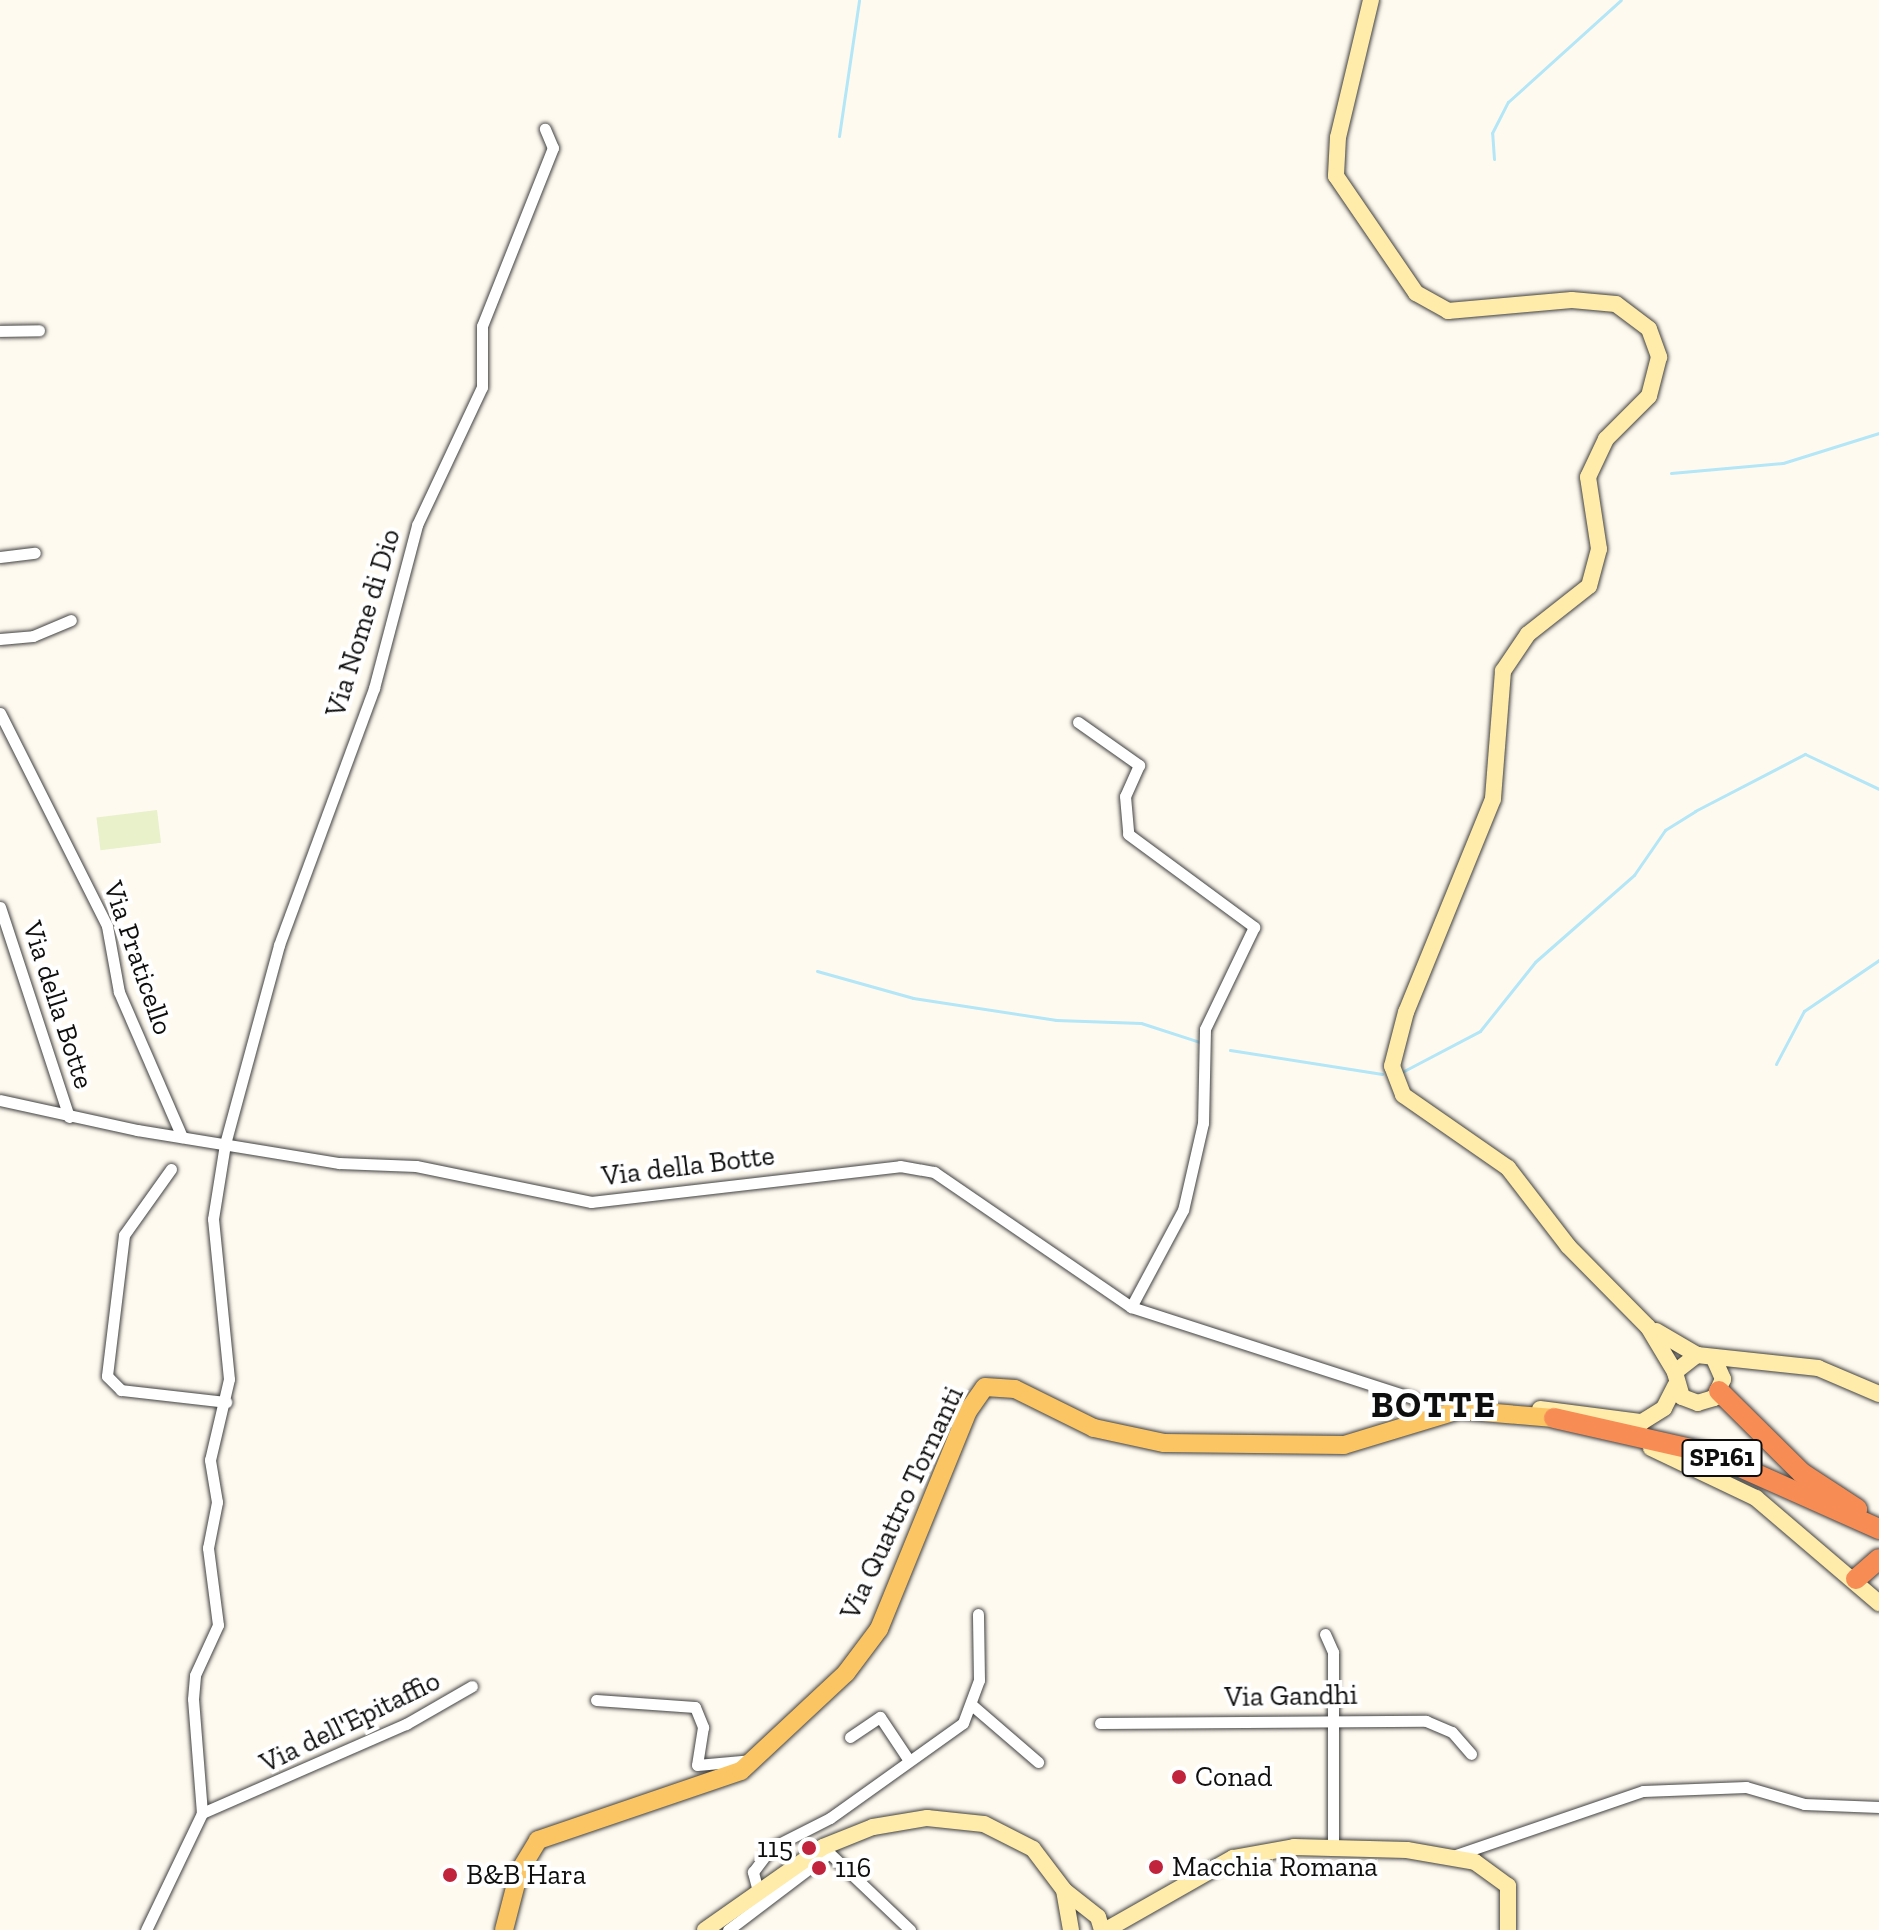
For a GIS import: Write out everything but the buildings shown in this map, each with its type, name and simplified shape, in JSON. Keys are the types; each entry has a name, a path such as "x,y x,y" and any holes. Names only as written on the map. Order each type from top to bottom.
{"highway":[{"name":"SP161","path":"1721,1385 1808,1478 1879,1518"},
{"name":"SP161","path":"1554,1418 1709,1453 1879,1529"},
{"path":"1856,1579 1879,1559"}],"main road":[{"path":"1371,0 1336,176 1416,293 1448,311 1572,300 1616,304 1642,322 1657,347 1649,396 1606,439 1588,477 1597,570 1589,586 1528,634 1503,671 1493,799 1406,1012 1392,1066 1403,1095 1483,1144 1648,1327 1675,1379 1698,1403 1751,1365"},
{"path":"1648,1327 1697,1355 1715,1361 1828,1370 1879,1394"},
{"path":"1517,1412 1558,1409 1642,1422 1664,1408 1675,1379 1697,1355"},
{"path":"1715,1361 1721,1385"},
{"name":"Via Quattro Tornanti","path":"504,1930 519,1872 538,1840 682,1795 753,1760 846,1673 879,1629 968,1411 985,1387 1015,1389 1094,1428 1164,1443 1344,1445 1436,1414 1517,1412 1554,1418"},
{"path":"1554,1418 1723,1478 1856,1579 1879,1603"},
{"path":"705,1930 758,1891 826,1850 899,1821 984,1824 1033,1849 1064,1890 1098,1922"},
{"path":"1064,1890 1071,1926 1129,1914 1233,1858 1333,1847 1453,1856 1502,1877 1511,1898 1508,1930"}],"street":[{"name":"Via Nome di Dio","path":"225,1144 279,945 374,688 417,525 482,387 482,326 553,148 545,129"},
{"path":"0,331 39,330"},
{"path":"0,557 35,553"},
{"path":"0,639 33,636 71,620"},
{"name":"Via Praticello","path":"0,713 107,926 119,992 182,1137"},
{"path":"1078,722 1139,765 1125,796 1128,834 1254,927 1205,1029 1203,1123 1183,1210 1131,1307"},
{"name":"Via della Botte","path":"0,907 69,1117"},
{"name":"Via della Botte","path":"0,1100 69,1117 339,1163 416,1166 591,1202 900,1166 934,1172 1131,1307 1413,1398 1436,1414"},
{"path":"146,1930 202,1813 193,1699 195,1675 218,1625 208,1548 217,1502 210,1460 226,1402 213,1219 225,1144"},
{"path":"171,1169 124,1235 107,1376 121,1390 226,1402"},
{"path":"758,1891 756,1862 908,1759 940,1744 973,1706 978,1614"},
{"path":"1325,1634 1333,1652 1333,1847"},
{"name":"Via dell'Epitaffio","path":"202,1813 406,1724 472,1686"},
{"path":"596,1700 695,1707 703,1727 697,1765 753,1760"},
{"path":"973,1706 1038,1762"},
{"path":"850,1737 880,1717 908,1759"},
{"name":"Via Gandhi","path":"1100,1723 1333,1719 1426,1721 1452,1732 1471,1754"},
{"path":"1453,1856 1643,1791 1746,1787 1804,1804 1879,1807"},
{"path":"728,1930 826,1850 910,1930"}],"green space":[{"path":"157,810 161,843 100,850 96,817"}],"waterway":[{"path":"839,136 859,0"},
{"path":"1494,159 1492,133 1508,102 1621,0"},
{"path":"1671,473 1783,463 1879,433"},
{"path":"1402,1072 1480,1031 1535,962 1634,875 1665,830 1695,811 1805,754 1879,789"},
{"path":"1776,1064 1804,1011 1879,960"},
{"path":"817,971 913,998 1056,1020 1141,1023 1200,1042"},
{"path":"1230,1050 1382,1074"}],"place":[{"name":"Conad","path":"1179,1777"},
{"name":"115","path":"809,1848"},
{"name":"Macchia Romana","path":"1156,1867"},
{"name":"116","path":"819,1868"},
{"name":"B&B Hara","path":"450,1875"}],"district":[{"name":"BOTTE","path":"1434,1405"}]}
